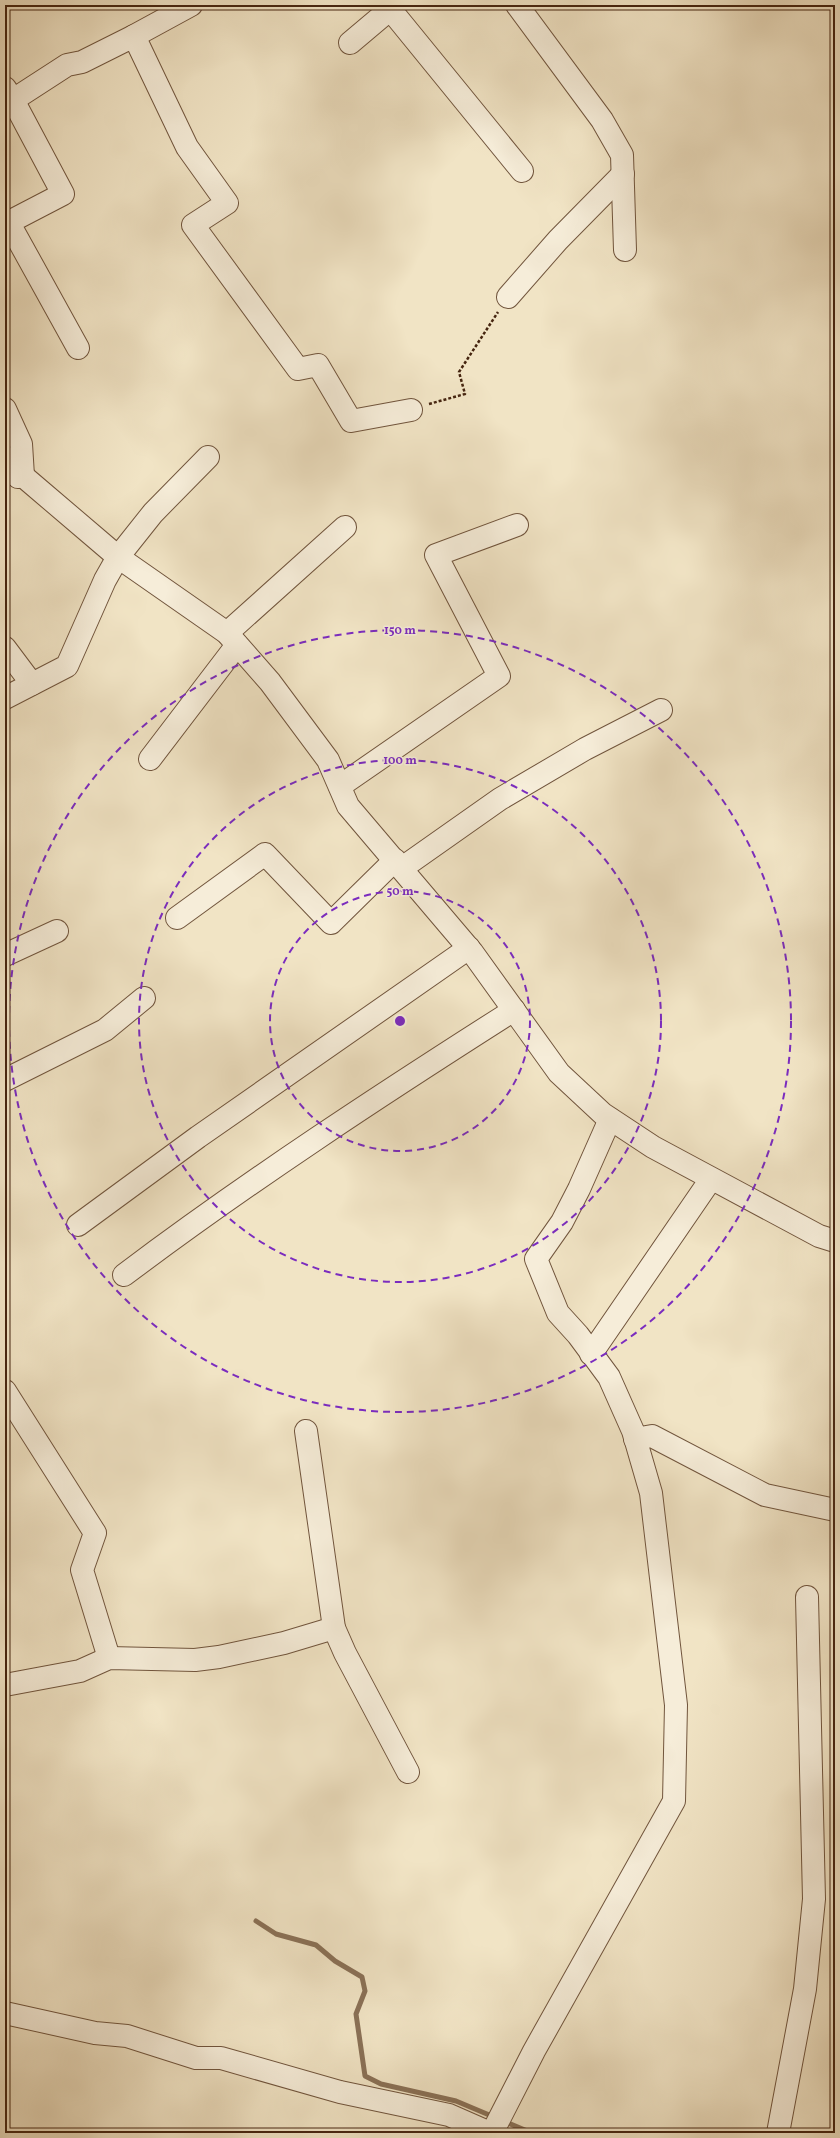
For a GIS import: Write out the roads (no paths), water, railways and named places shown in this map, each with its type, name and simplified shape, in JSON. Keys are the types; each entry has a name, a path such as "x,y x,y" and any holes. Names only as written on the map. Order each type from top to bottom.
{"street":[{"path":"78,348 10,225 13,220 63,194 9,94 66,65 82,62 191,5"},
{"path":"517,5 602,120 622,155 625,250"},
{"path":"350,43 393,7 522,171"},
{"path":"134,36 187,147 227,203 193,225 298,369 318,365 351,421 411,410"},
{"path":"508,297 558,240 623,174"},
{"path":"5,409 21,444 14,477"},
{"path":"5,457 14,477 118,557 232,639 270,682 328,760 348,806 399,864 469,948 559,1073 610,1119 653,1147 819,1236 835,1241"},
{"path":"5,698 68,666 105,580 118,557 153,513 208,457"},
{"path":"340,786 500,676 436,555 517,525"},
{"path":"150,759 232,639 345,527"},
{"path":"5,648 32,684"},
{"path":"177,918 265,854 331,923 399,864 500,799 585,749 661,710"},
{"path":"5,955 57,931"},
{"path":"78,1224 198,1137 469,948"},
{"path":"5,1080 105,1030 144,998"},
{"path":"124,1275 182,1231 436,1060 514,1010"},
{"path":"5,2013 95,2033 127,2036 196,2058 220,2058 340,2092 449,2115 491,2133 534,2051 674,1801 676,1704 651,1493 635,1439 609,1377 558,1312 536,1259 562,1222 579,1189 610,1119"},
{"path":"592,1354 712,1179"},
{"path":"5,1391 95,1533 82,1570 109,1658"},
{"path":"306,1431 334,1628 345,1654 408,1772"},
{"path":"635,1439 652,1436 765,1495 835,1510"},
{"path":"778,2133 805,1989 814,1899 807,1597"},
{"path":"5,1685 80,1671 109,1658 195,1660 284,1643 334,1628"}],"waterway":[{"path":"256,1921 276,1934 316,1945 335,1961 362,1977 365,1991 356,2014 365,2076 381,2084 456,2101 494,2117"},
{"path":"503,2121 532,2133"}]}
